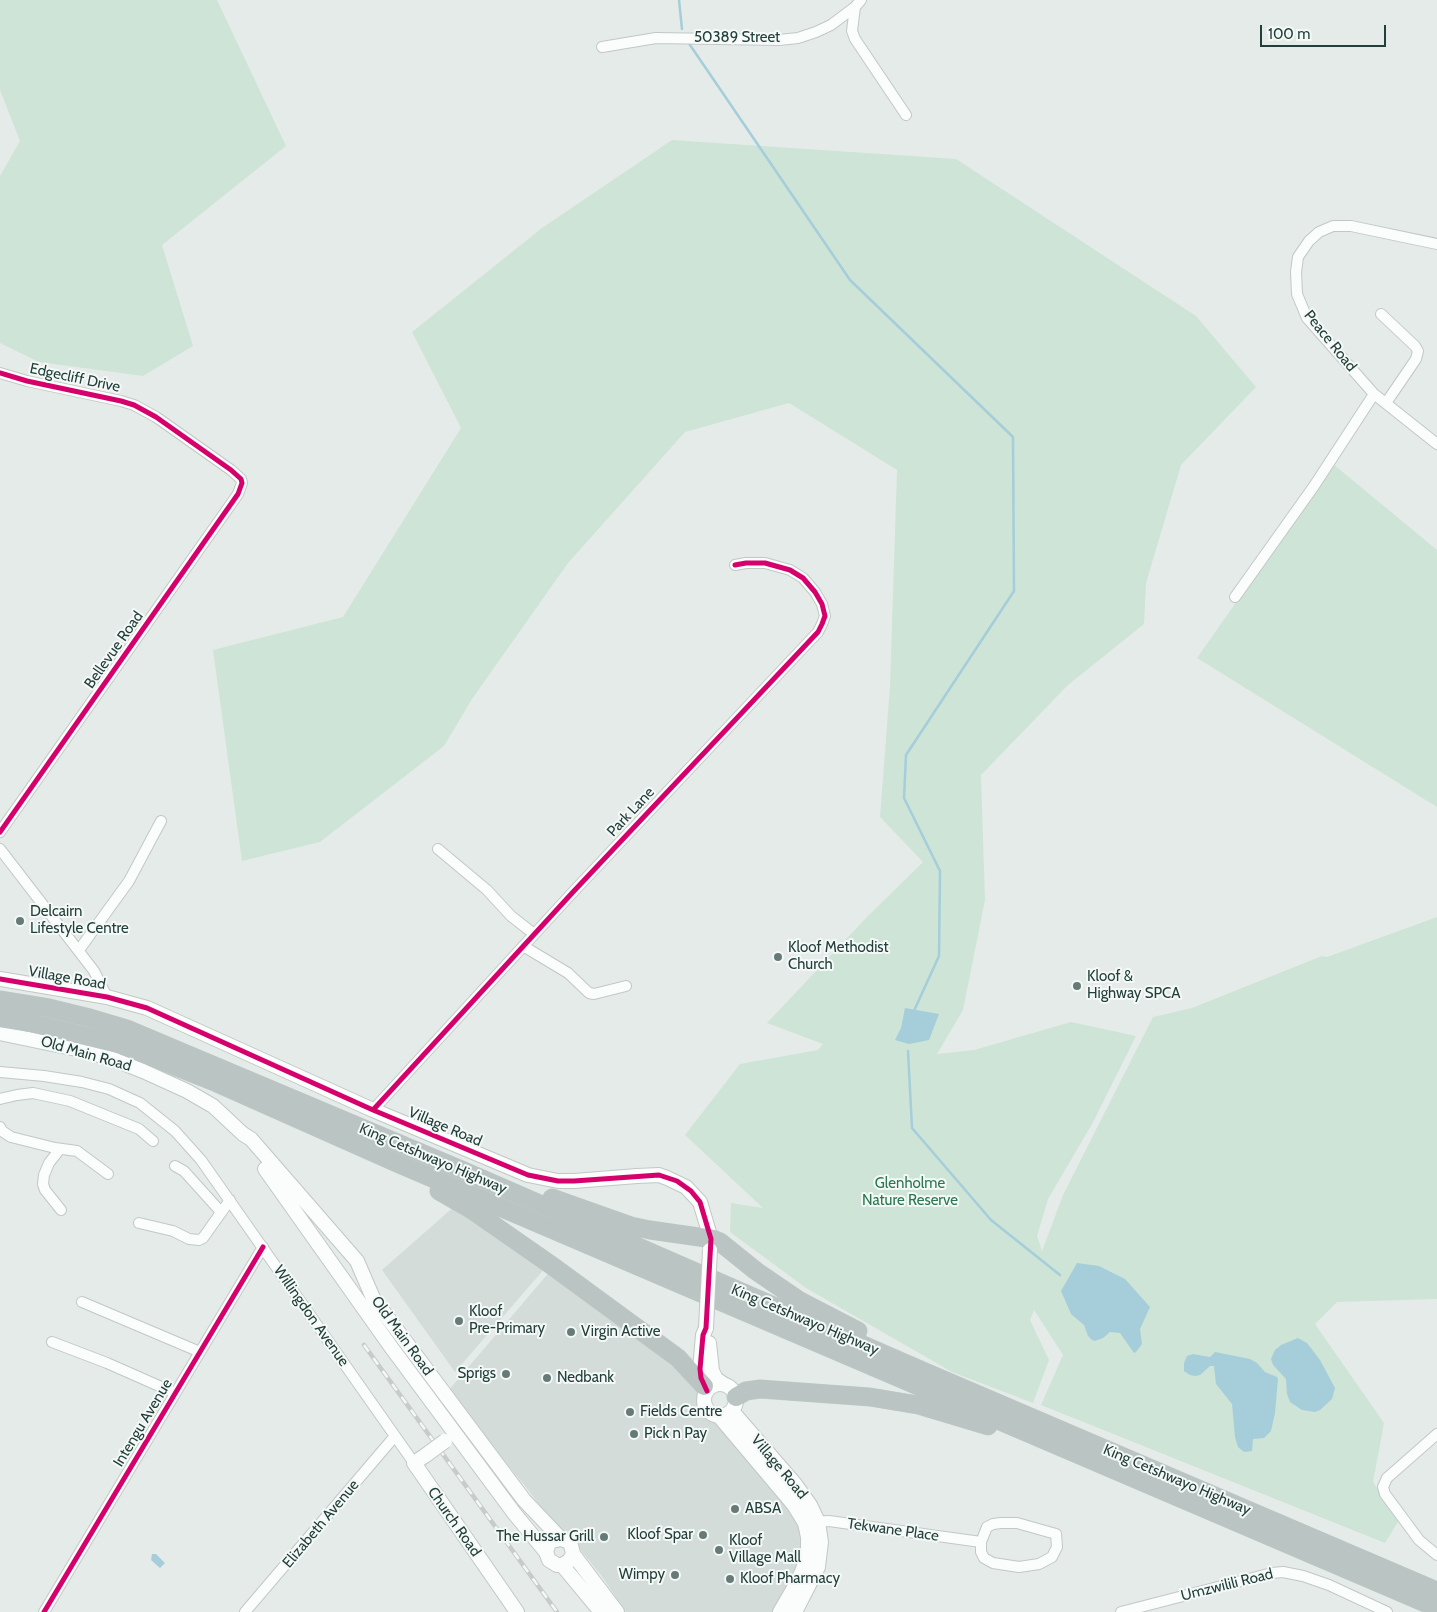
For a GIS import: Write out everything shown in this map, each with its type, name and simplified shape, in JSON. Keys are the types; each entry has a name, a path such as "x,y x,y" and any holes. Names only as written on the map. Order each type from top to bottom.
{"highway":[{"name":"King Cetshwayo Highway","path":"0,1000 49,1008 127,1029 464,1171 1437,1591"},
{"name":"King Cetshwayo Highway","path":"0,1018 63,1030 118,1044 217,1083 397,1163 1437,1608"},
{"path":"397,1163 418,1178 472,1210 551,1265 678,1358 706,1389"},
{"path":"464,1171 508,1183 631,1226 682,1235 693,1232 709,1237 720,1242 756,1272 800,1302 906,1355 955,1384"},
{"path":"728,1402 751,1390 896,1400 942,1411 1098,1462"}],"main road":[{"name":"Village Road","path":"0,979 107,997 147,1008 514,1171 544,1179 574,1181 659,1175 686,1187 696,1196 703,1208 709,1237 706,1328 703,1335 700,1369 706,1389 705,1405 710,1412 728,1402"},
{"name":"Old Main Road","path":"0,1033 81,1050 113,1059 143,1071 213,1106 251,1139 332,1227 359,1264 373,1298 396,1331 524,1500 561,1539"},
{"name":"Old Main Road","path":"243,1134 321,1249 391,1347 514,1513 546,1552"},
{"path":"321,1249 324,1236 332,1227"},
{"path":"335,1269 337,1256 342,1253 350,1253"},
{"name":"Village Road","path":"706,1328 709,1335 712,1371 728,1402 810,1505 812,1522 821,1542 818,1567 795,1612"},
{"path":"706,1389 713,1386 728,1402"},
{"path":"414,1463 445,1441 448,1432 447,1422"},
{"path":"445,1441 464,1445"},
{"path":"422,1475 426,1456"},
{"name":"Church Road","path":"414,1463 517,1612"},
{"name":"Village Road","path":"780,1612 798,1581 808,1557 808,1537 812,1522"},
{"path":"573,1554 569,1562 562,1565 552,1564 546,1552 549,1543 552,1541 561,1539 568,1542 573,1549 573,1554 617,1612"},
{"path":"562,1565 601,1612"}],"street":[{"name":"50389 Street","path":"602,47 656,38 779,40 798,38 831,25 858,4"},
{"path":"858,4 852,26 853,34 906,115"},
{"name":"Peace Road","path":"1437,244 1352,226 1332,226 1319,232 1309,240 1298,257 1296,272 1296,287 1308,318 1374,394 1437,444"},
{"path":"1381,314 1418,350 1416,359 1386,403"},
{"name":"Edgecliff Drive","path":"0,373 134,405 156,417 241,479"},
{"path":"1235,597 1314,486 1374,394"},
{"name":"Bellevue Road","path":"0,832 238,494 242,488 241,479"},
{"name":"Park Lane","path":"373,1110 534,934 812,638 822,624 824,616 822,604 803,578 790,570 765,563 735,565"},
{"path":"79,950 129,881 161,821"},
{"path":"0,849 79,950 94,971 107,997"},
{"path":"438,849 487,890 510,916 534,934"},
{"path":"523,946 568,973 589,993 594,994 626,986"},
{"name":"Willingdon Avenue","path":"0,1072 44,1076 82,1082 109,1089 140,1103 175,1131 190,1147 230,1200 414,1463"},
{"path":"0,1099 33,1094 70,1101 139,1128 153,1141"},
{"path":"0,1127 2,1131 11,1137 60,1149 77,1151 108,1174"},
{"path":"60,1149 49,1163 44,1175 43,1184 45,1190 61,1210"},
{"path":"176,1166 184,1171 221,1212"},
{"path":"139,1223 173,1231 189,1239 199,1240 230,1200"},
{"name":"Intengu Avenue","path":"44,1612 263,1247"},
{"path":"82,1302 200,1352"},
{"path":"52,1342 107,1363 175,1393"},
{"path":"1437,1434 1387,1478 1383,1487 1385,1494 1416,1536 1437,1555"},
{"name":"Elizabeth Avenue","path":"245,1612 396,1436"},
{"name":"Tekwane Place","path":"812,1522 836,1522 981,1542"},
{"path":"1001,1523 1017,1523 1047,1530 1056,1534 1058,1540 1052,1557 1039,1564 1019,1567 993,1563 984,1558 981,1552 981,1542 987,1527 1001,1523"},
{"name":"Umzwilili Road","path":"1121,1612 1272,1573 1284,1572 1329,1585 1387,1612"}],"shaded area":[{"name":"Kloof Pre-Primary","path":"457,1204 546,1267 455,1372 382,1270"},
{"path":"552,1269 683,1368 705,1396 707,1411 711,1416 719,1419 800,1518 806,1548 778,1612 626,1612 574,1540 552,1522 448,1391"}],"green space":[{"path":"0,0 217,0 286,146 162,245 193,346 143,376 39,362 0,343 0,176 20,141 0,90"},
{"name":"Glenholme Nature Reserve","path":"672,140 956,159 1196,316 1256,387 1181,465 1146,583 1144,624 1068,685 981,775 985,900 963,1010 937,1054 974,1050 1071,1022 1136,1036 1092,1124 1048,1199 1037,1236 1042,1251 1063,1195 1153,1017 1192,1008 1322,956 1327,957 1437,917 1437,1299 1337,1302 1315,1324 1384,1423 1373,1482 1399,1520 1385,1543 1041,1405 1063,1355 1034,1310 1030,1320 1049,1360 1033,1403 952,1372 806,1288 730,1232 731,1203 763,1208 685,1135 740,1064 818,1050 823,1044 767,1023 867,917 923,862 880,817 890,686 897,470 789,403 685,432 568,563 472,699 444,746 320,842 242,861 213,650 343,617 461,428 412,332 542,228"},
{"path":"1333,464 1437,550 1437,807 1197,658"}],"water":[{"path":"905,1008 939,1014 929,1040 909,1044 895,1040 901,1028"},
{"path":"1077,1263 1099,1266 1125,1279 1150,1307 1140,1329 1142,1344 1136,1352 1134,1353 1120,1333 1110,1332 1103,1338 1095,1341 1092,1340 1088,1336 1084,1325 1071,1314 1061,1291"},
{"path":"1298,1338 1307,1343 1320,1360 1335,1388 1332,1399 1315,1412 1302,1410 1290,1402 1287,1394 1286,1379 1273,1365 1271,1359 1275,1350 1281,1345"},
{"path":"1215,1352 1250,1359 1257,1363 1265,1372 1278,1379 1275,1413 1271,1431 1264,1438 1253,1439 1252,1451 1244,1452 1238,1447 1235,1437 1232,1404 1216,1384 1214,1366 1210,1366 1200,1375 1195,1376 1184,1371 1184,1363 1187,1356 1193,1354 1210,1357"},
{"path":"152,1554 156,1554 165,1563 160,1568 151,1560"}],"waterway":[{"path":"679,0 682,29"},
{"path":"688,42 850,280 1013,437 1014,591 906,755 904,798 940,871 939,956 913,1013"},
{"path":"908,1051 912,1128 991,1220 1060,1275"}],"railway":[{"path":"364,1345 557,1612"}],"cycle path":[{"path":"0,373 27,381 134,405 156,417 231,470 241,479 242,483 238,494 0,832"},
{"path":"373,1110 573,892 818,632 825,616 822,604 803,578 790,570 765,563 735,565"},
{"path":"0,979 107,997 147,1008 373,1110 528,1175 558,1181 659,1175 677,1181 691,1191 700,1202 711,1239 706,1328 703,1335 700,1369 701,1378 707,1391"},
{"path":"44,1612 263,1247"}],"place":[{"name":"Delcairn Lifestyle Centre","path":"20,921"},
{"name":"Kloof Methodist Church","path":"778,957"},
{"name":"Kloof & Highway SPCA","path":"1077,986"},
{"name":"Kloof Pre-Primary","path":"459,1321"},
{"name":"Virgin Active","path":"571,1332"},
{"name":"Sprigs","path":"506,1374"},
{"name":"Nedbank","path":"547,1378"},
{"name":"Fields Centre","path":"630,1412"},
{"name":"Pick n Pay","path":"634,1434"},
{"name":"ABSA","path":"735,1509"},
{"name":"Kloof Spar","path":"703,1535"},
{"name":"The Hussar Grill","path":"604,1537"},
{"name":"Kloof Village Mall","path":"719,1550"},
{"name":"Wimpy","path":"675,1575"},
{"name":"Kloof Pharmacy","path":"730,1579"}]}
